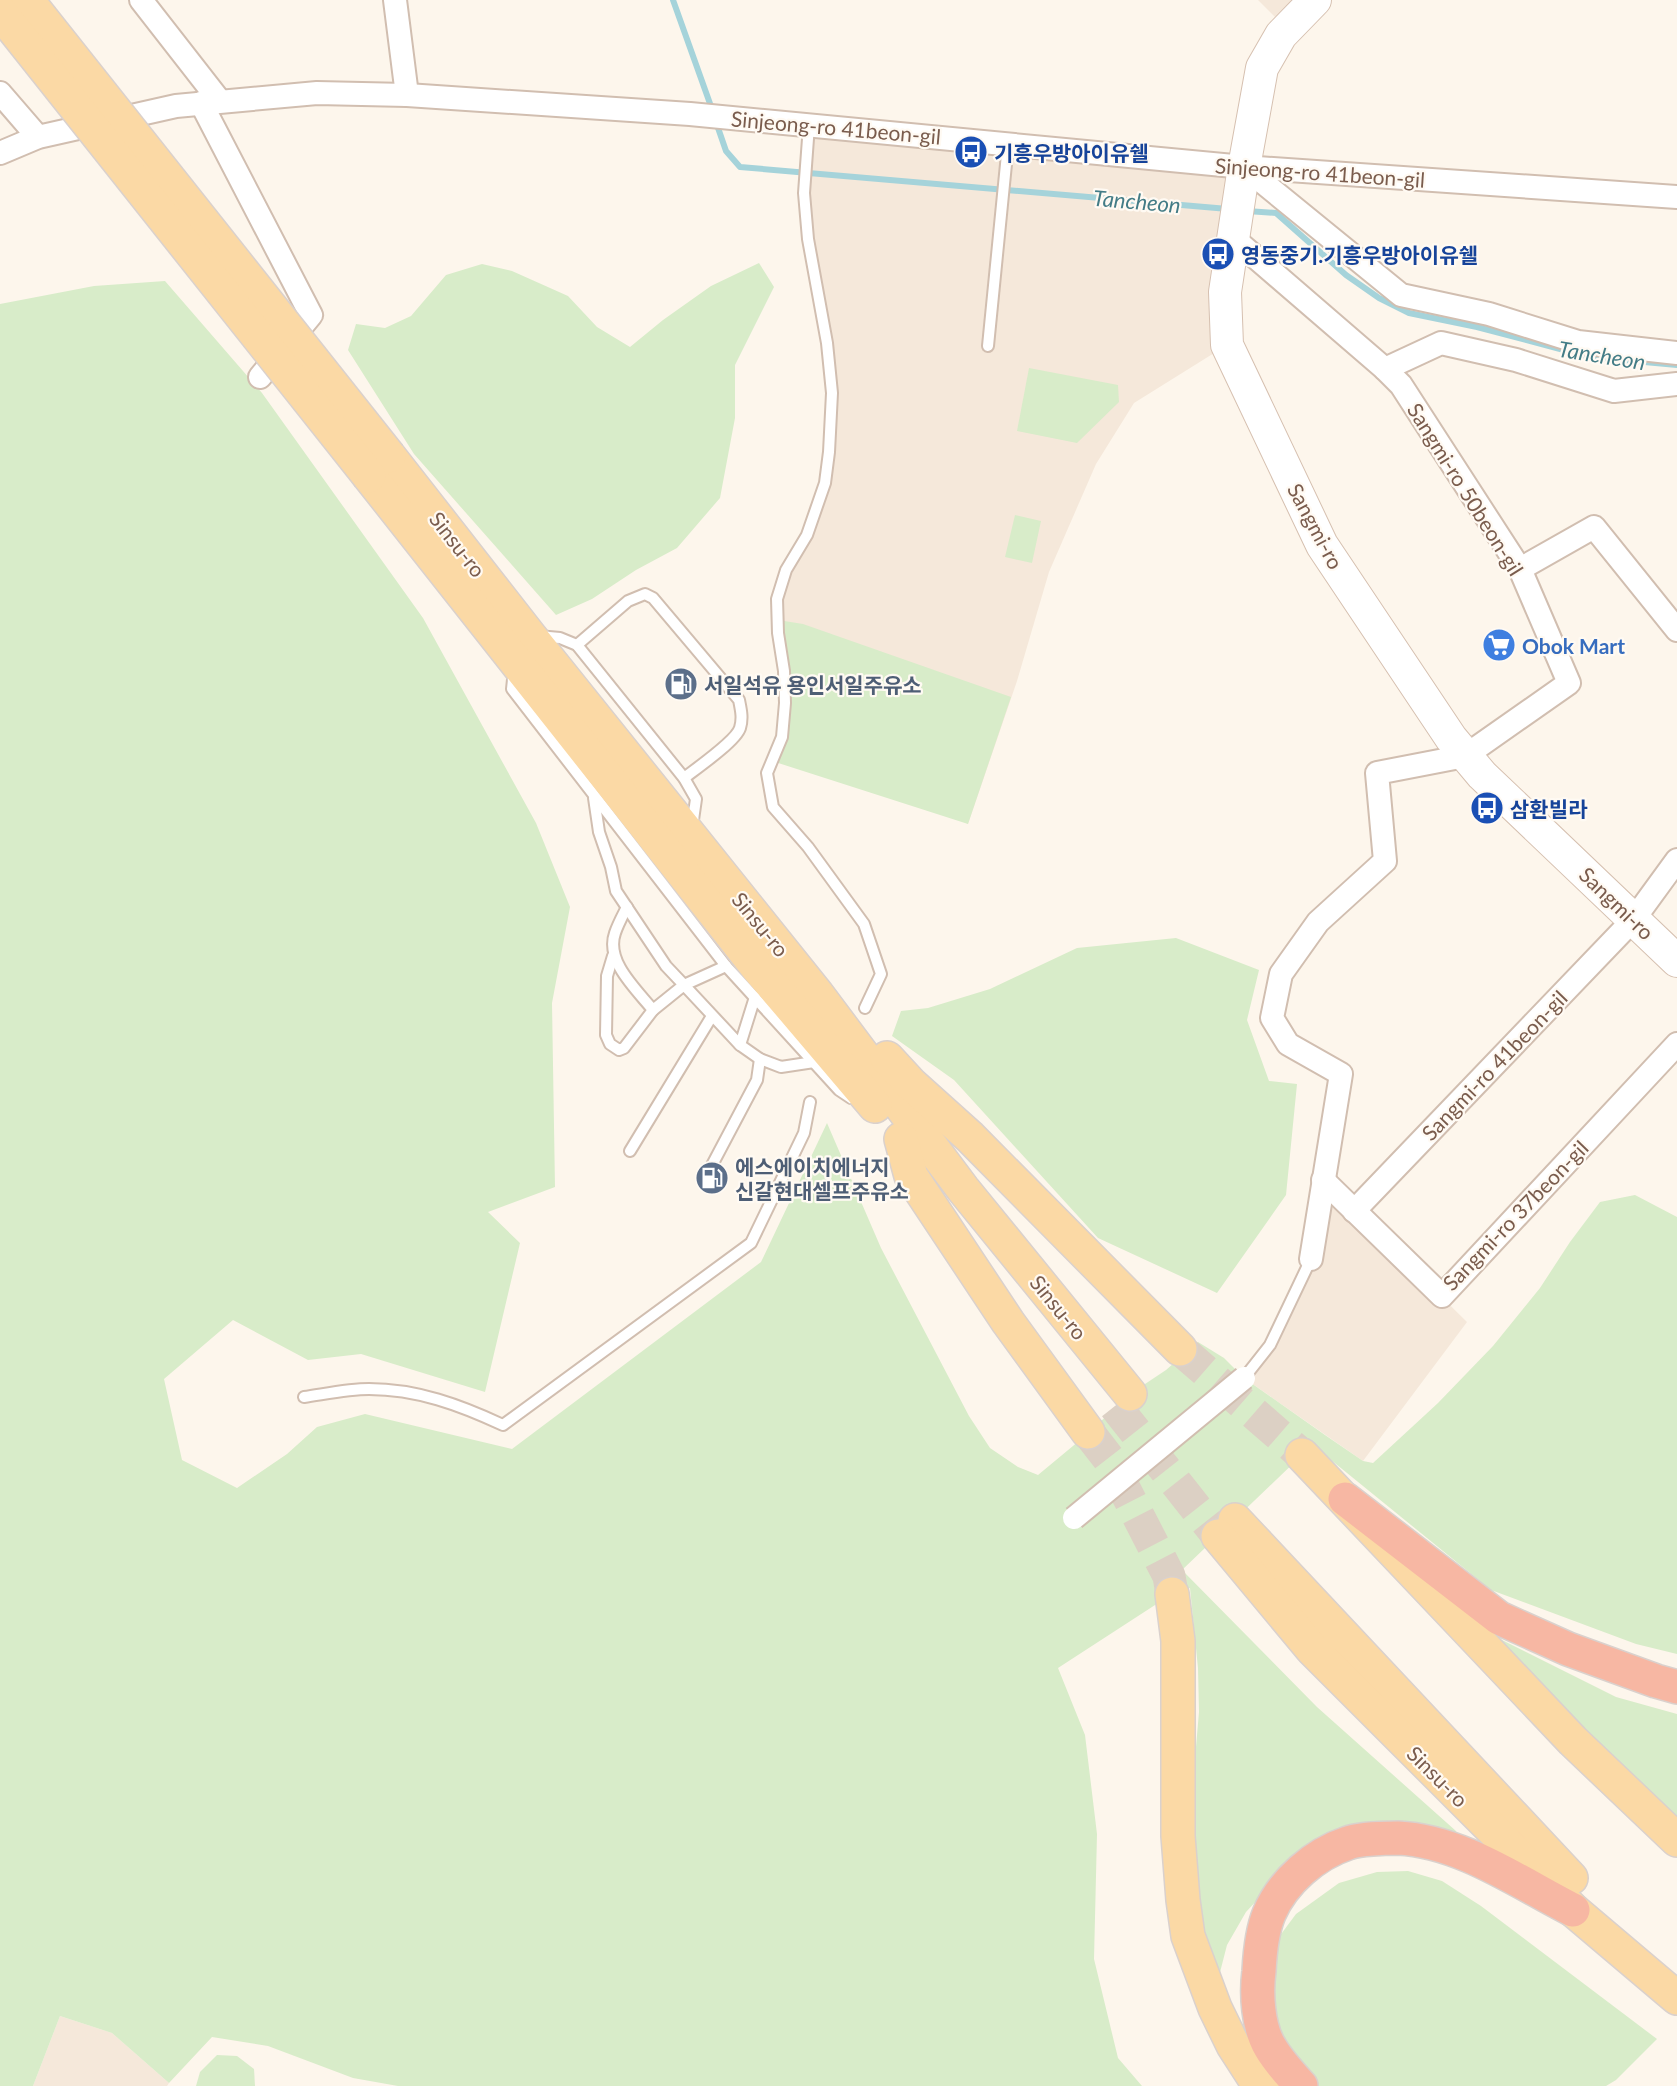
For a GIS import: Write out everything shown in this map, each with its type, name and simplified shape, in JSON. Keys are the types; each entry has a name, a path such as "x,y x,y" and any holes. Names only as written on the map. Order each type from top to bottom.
{"highway":[{"path":"1345,1499 1499,1618 1568,1649 1656,1682 1677,1687"},
{"path":"1301,2086 1269,2045 1259,2011 1258,1980 1261,1945 1269,1914 1283,1890 1307,1864 1349,1842 1397,1838 1440,1845 1580,1903"}],"main road":[{"path":"27,0 379,466"},
{"path":"0,12 379,466"},
{"name":"Sinsu-ro","path":"379,466 522,648 757,966 1016,1279 1122,1400 817,994 690,836 522,648"},
{"path":"817,994 854,1022 911,1084 970,1137 1180,1348"},
{"path":"901,1139 911,1176 1008,1322 1088,1432"},
{"path":"1302,1455 1574,1741 1677,1840"},
{"name":"Sinsu-ro","path":"1227,1528 1312,1649 1677,1998"},
{"path":"1172,1594 1178,1641 1178,1836 1188,1935 1215,2008 1233,2045 1253,2076 1263,2086"},
{"name":"Sinsu-ro","path":"1580,1903 1677,1975"}],"street":[{"path":"141,0 210,102 311,315 260,377"},
{"path":"395,0 407,95"},
{"name":"Sangmi-ro","path":"1315,0 1281,35 1262,68 1232,237 1225,292 1227,345 1322,545 1451,738 1482,776 1677,961"},
{"path":"0,93 38,137"},
{"name":"Sinjeong-ro 41beon-gil","path":"0,153 38,137 176,106 317,93 407,95 749,119 1244,167 1677,197"},
{"path":"1244,167 1401,295 1489,314 1578,342 1677,353"},
{"name":"Sangmi-ro 50beon-gil","path":"1232,237 1401,385 1520,569 1569,683 1465,756"},
{"path":"1385,369 1441,343 1516,360 1614,392 1677,384"},
{"path":"1520,569 1594,527 1677,630"},
{"path":"1311,1258 1341,1074 1288,1044 1272,1018 1281,974 1318,922 1385,861 1377,773 1465,756"},
{"name":"Sangmi-ro 41beon-gil","path":"1354,1211 1634,919 1677,860"},
{"name":"Sangmi-ro 37beon-gil","path":"1323,1180 1442,1296 1677,1044"},
{"path":"1074,1518 1244,1378"}],"lane":[{"path":"809,125 804,192 808,239 827,343 832,393 829,452 825,483 807,535 786,570 777,598 785,703 782,736 767,773 773,807 808,847 864,924 880,974 865,1008"},
{"path":"988,346 1008,144"},
{"path":"577,645 628,601 645,594 653,598 739,700 742,716 740,731 684,778"},
{"path":"690,836 696,799 684,778 577,645 560,638 522,648 512,689 726,966 839,1090 878,1114"},
{"path":"594,795 599,832 611,867 616,891 666,966 740,1045 760,1059 781,1067 814,1062"},
{"path":"627,907 614,935 614,956 607,976 606,1035 610,1044 619,1050 624,1048 653,1010 684,985 726,966"},
{"path":"614,956 653,1010"},
{"path":"740,1045 755,998"},
{"path":"630,1151 712,1016"},
{"path":"711,1167 757,1080 760,1059"},
{"path":"304,1397 367,1389 413,1392 468,1409 503,1425 751,1243 804,1133 810,1102"},
{"path":"1244,1378 1270,1345 1311,1258"}],"shaded area":[{"path":"1258,0 1293,0 1275,17"},
{"name":"기흥우방아이유쉘","path":"809,125 1244,167 1227,345 1134,403 1096,464 1049,572 1017,681 968,824 782,737 777,599 825,483 832,393 808,239"},
{"path":"1323,1180 1467,1322 1363,1461 1244,1378 1270,1345 1311,1259"},
{"path":"60,2016 112,2033 169,2083 167,2086 33,2086"}],"green space":[{"path":"759,263 774,287 735,365 735,418 720,498 677,548 636,570 592,599 556,615 414,454 348,350 356,324 385,328 411,316 446,275 482,264 512,271 568,296 597,327 630,347 711,286"},
{"path":"165,281 262,393 423,618 536,823 570,907 552,1003 555,1187 488,1212 520,1243 485,1392 361,1354 308,1360 233,1320 164,1379 182,1460 237,1488 287,1454 317,1427 365,1414 512,1449 761,1262 827,1123 881,1248 969,1416 990,1448 1018,1467 1038,1475 1130,1394 1166,1370 1198,1342 1224,1358 1244,1378 1325,1435 1363,1461 1373,1463 1438,1403 1493,1346 1540,1288 1600,1202 1635,1195 1677,1217 1677,1654 1636,1644 1491,1590 1315,1447 1302,1455 1182,1570 1317,1707 1456,1831 1462,1845 1395,1833 1273,1883 1246,1912 1227,1945 1217,1984 1193,1956 1194,1770 1199,1712 1198,1668 1190,1588 1172,1594 1058,1668 1085,1735 1097,1834 1094,1959 1118,2058 1142,2086 398,2086 353,2078 268,2046 212,2037 169,2083 112,2033 60,2016 33,2086 0,2086 0,304 94,286"},
{"path":"1029,368 1118,385 1119,402 1077,443 1017,431"},
{"path":"1015,515 1041,521 1032,563 1005,557"},
{"path":"778,620 803,624 1011,697 968,824 772,761 782,737"},
{"path":"1176,938 1259,970 1247,1020 1269,1081 1297,1084 1286,1195 1217,1293 1098,1238 954,1080 892,1036 901,1011 928,1008 990,989 1077,948"},
{"path":"1488,1633 1616,1697 1677,1714 1677,1828"},
{"path":"1408,1871 1442,1881 1481,1906 1657,2039 1616,2080 1606,2086 1304,2086 1260,1985 1270,1949 1296,1914 1339,1883 1377,1872"},
{"path":"217,2055 237,2056 254,2069 255,2086 196,2086 200,2072"}],"waterway":[{"name":"Tancheon","path":"673,0 713,112"},
{"name":"Tancheon","path":"716,122 726,151 740,167 1228,209"},
{"name":"Tancheon","path":"1247,211 1276,213 1346,275 1379,298 1409,313 1477,327 1590,357 1677,365"}],"tunnel":[{"path":"1180,1349 1302,1455"},
{"path":"1115,1406 1218,1536"},
{"path":"1088,1432 1109,1459 1169,1576 1172,1594"}],"place":[{"name":"기흥우방아이유쉘","path":"971,152"},
{"name":"영동중기.기흥우방아이유쉘","path":"1218,254"},
{"name":"Obok Mart","path":"1499,645"},
{"name":"서일석유 용인서일주유소","path":"681,684"},
{"name":"삼환빌라","path":"1487,808"},
{"name":"에스에이치에너지 신갈현대셀프주유소","path":"712,1178"}]}
